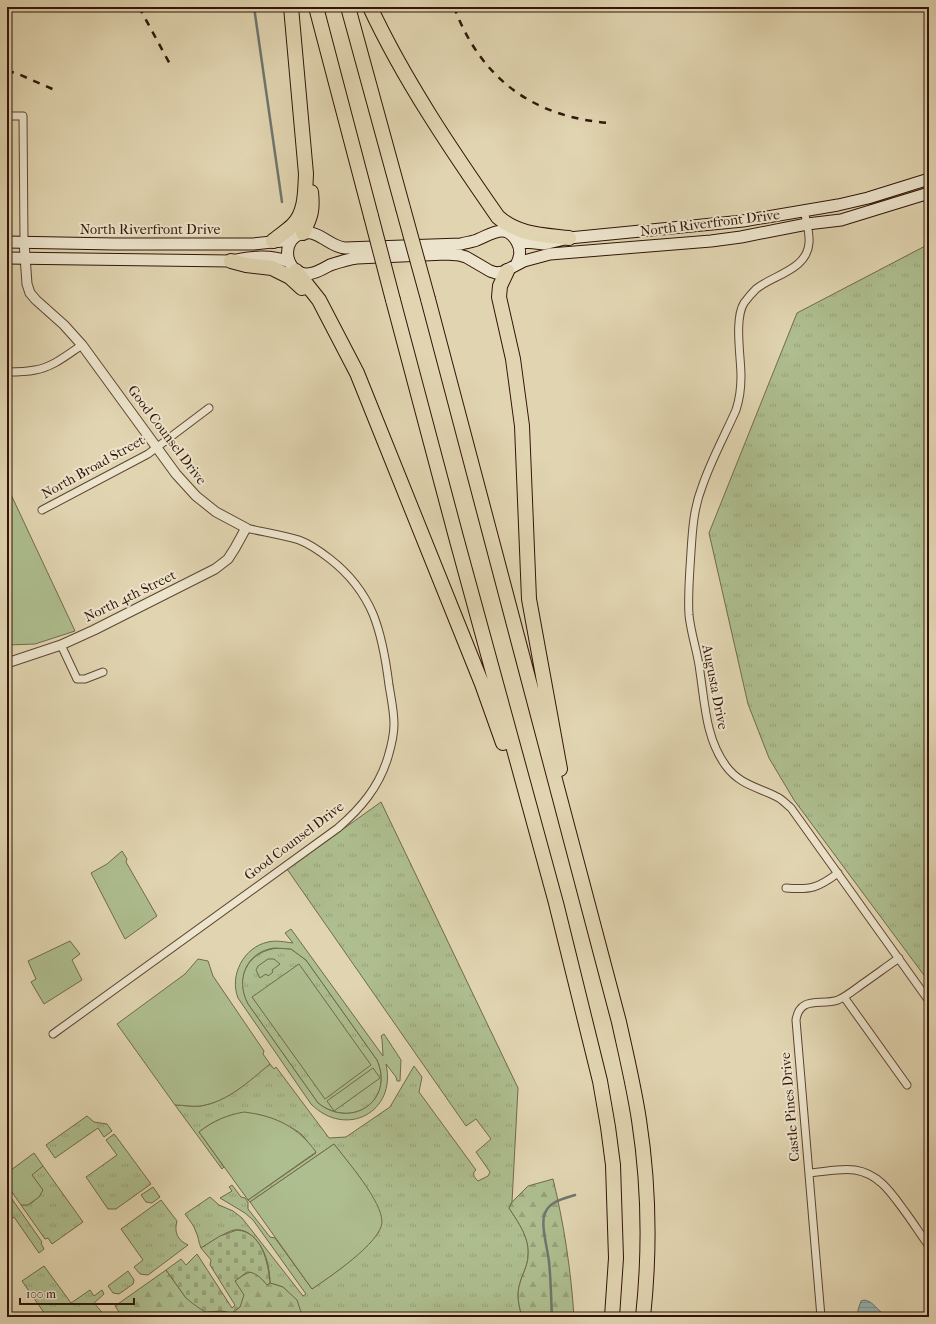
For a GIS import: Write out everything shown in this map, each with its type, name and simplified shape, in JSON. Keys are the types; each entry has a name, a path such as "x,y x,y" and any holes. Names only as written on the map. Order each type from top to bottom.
{"highway":[{"path":"273,242 292,227 300,215 305,195 306,174 291,7"},
{"path":"316,7 456,537 556,903 591,1040 608,1127 612,1165 616,1258 612,1317"},
{"path":"348,7 428,299 619,1022 639,1120 647,1207 647,1256 643,1317"},
{"path":"370,7 382,33 401,67 440,130 498,216 512,233 518,230 535,234 569,238"},
{"path":"298,236 312,212 313,205 311,190 306,174"},
{"path":"231,261 246,265 272,268 290,277 304,290 334,326"},
{"path":"292,267 319,300 334,326 357,373 482,684 556,903"},
{"path":"511,268 500,286 499,297 513,359 522,426 529,599 566,798 575,858"}],"main road":[{"name":"North Riverfront Drive","path":"569,238 742,221 868,198 929,179"},
{"name":"North Riverfront Drive","path":"511,268 529,259 550,254 718,240 807,224 840,220 929,193"},
{"path":"7,258 231,261 247,258 271,257 292,267 308,274 314,273 345,254 461,244 480,239 496,231 512,233 520,248 520,254 511,268 496,273 466,257 459,255 369,256 345,254 336,246 317,235 310,233 298,236 288,245 287,252 292,267"},
{"name":"North Riverfront Drive","path":"7,242 253,244 273,242 298,236"}],"street":[{"path":"7,116 23,116 24,242"},
{"path":"804,210 807,224"},
{"name":"Augusta Drive","path":"807,224 809,245 802,260 793,268 756,289 744,304 739,321 741,375 740,397 736,410 702,487 696,506 692,531 689,615 700,668 710,736 718,755 728,768 751,787 779,797 791,808 929,1000"},
{"name":"Good Counsel Drive","path":"24,242 24,259 27,284 30,293 64,325 82,345 176,474 196,496 216,512 246,528 300,540 331,560 346,574 367,603 380,636 394,713 392,742 386,762 370,796 351,817 338,828 53,1034"},
{"path":"7,372 35,370 47,367 82,345"},
{"name":"North Broad Street","path":"42,510 148,454 209,408"},
{"name":"North 4th Street","path":"7,663 61,645 215,569 228,559 236,548 246,528"},
{"path":"61,645 77,678 85,679 103,672"},
{"path":"786,888 805,889 816,887 838,873"},
{"name":"Castle Pines Drive","path":"821,1317 796,1020 797,1014 803,1005 833,1001 844,997 899,958"},
{"path":"844,997 907,1085"},
{"path":"809,1173 856,1170 881,1181 892,1193 929,1246"}],"green space":[{"path":"929,244 929,982 794,800 769,758 748,704 709,533 797,313"},
{"path":"7,486 75,631 35,644 7,645"},
{"path":"381,802 518,1088 512,1202 509,1208 523,1230 528,1249 528,1259 518,1292 522,1317 299,1317 302,1315 289,1293 283,1287 270,1283 269,1269 263,1250 251,1235 240,1230 230,1231 201,1248 194,1227 185,1214 210,1197 219,1205 233,1211 242,1218 303,1296 306,1294 253,1220 245,1213 220,1198 232,1191 229,1187 232,1185 241,1197 245,1198 248,1202 248,1209 270,1237 275,1238 312,1289 356,1256 379,1232 361,1179 334,1144 250,1202 248,1200 316,1153 301,1134 282,1123 260,1115 239,1114 219,1120 199,1132 224,1167 222,1169 175,1105 200,1106 220,1100 238,1090 270,1064 274,1069 276,1067 329,1138 346,1137 390,1107 414,1066 422,1077 419,1092 476,1170 474,1172 475,1178 478,1181 488,1176 490,1172 476,1152 491,1139 476,1119 466,1126 287,869"},
{"path":"122,851 127,859 126,862 157,916 125,939 91,873 107,864"},
{"path":"291,929 383,1056 381,1036 384,1034 401,1060 400,1081 397,1081 396,1077 386,1064 387,1081 384,1095 376,1107 366,1115 353,1119 339,1119 325,1114 311,1104 238,998 236,989 237,971 246,956 259,945 271,941 293,943 285,933","holes":["274,948 291,949 306,960 377,1060 381,1074 380,1087 375,1098 367,1107 356,1112 344,1113 331,1111 318,1103 248,1004 244,995 243,977 250,961 256,955"]},
{"path":"70,941 80,954 72,960 82,980 44,1004 31,982 36,979 28,961"},
{"path":"279,948 291,949 306,960 377,1060 381,1074 380,1087 375,1098 367,1107 356,1112 344,1113 331,1111 318,1103 248,1004 242,984 243,975 247,967 252,959 259,954 268,950"},
{"path":"198,959 208,961 213,976 264,1051 263,1054 270,1064 238,1090 220,1100 200,1106 175,1105 117,1024 185,974"},
{"path":"268,959 274,959 280,964 272,970 273,972 268,976 266,974 260,978 256,970 258,966"},
{"path":"299,964 371,1065 325,1099 252,997"},
{"path":"373,1068 380,1078 334,1111 327,1101"},
{"path":"244,1112 266,1116 294,1129 316,1152 248,1200 199,1132 220,1119"},
{"path":"87,1116 94,1122 107,1124 112,1131 104,1137 98,1128 55,1158 46,1145"},
{"path":"114,1134 151,1184 116,1209 108,1209 86,1177 117,1155 106,1140"},
{"path":"334,1144 370,1193 376,1203 382,1222 373,1240 364,1250 341,1269 312,1289 250,1202"},
{"path":"34,1153 43,1166 32,1175 43,1190 39,1197 28,1205 21,1205 7,1185 7,1173"},
{"path":"43,1166 83,1222 52,1244 48,1238 45,1239 21,1205 32,1203 42,1190 31,1174"},
{"path":"553,1179 566,1248 574,1317 522,1317 518,1292 528,1259 528,1249 523,1230 509,1208 512,1202 528,1186"},
{"path":"153,1187 160,1197 152,1203 146,1202 141,1195"},
{"path":"7,1192 42,1242 41,1243 44,1249 39,1253 14,1217 7,1222"},
{"path":"161,1200 177,1221 177,1235 181,1241 188,1245 148,1275 140,1274 134,1267 143,1260 121,1229"},
{"path":"237,1230 246,1232 258,1242 268,1266 270,1283 267,1285 261,1278 247,1272 235,1281 244,1295 240,1307 232,1313 222,1311 205,1312 186,1298 166,1270 181,1259 186,1265 197,1254 232,1308 235,1305 210,1265 211,1260 201,1248 220,1236"},
{"path":"44,1266 71,1303 90,1290 94,1296 102,1290 104,1294 94,1303 106,1317 47,1317 22,1281"},
{"path":"166,1270 186,1298 210,1312 222,1311 232,1313 240,1307 235,1281 245,1274 252,1272 259,1276 267,1285 270,1283 283,1287 297,1300 302,1315 299,1317 115,1317 119,1312 115,1306"},
{"path":"128,1271 134,1280 133,1284 119,1294 113,1293 108,1286"}],"water":[{"path":"864,1300 871,1303 882,1313 890,1317 858,1317 858,1310 861,1301"}],"waterway":[{"path":"254,7 282,202"},
{"path":"552,1317 550,1269 543,1224 544,1218 547,1209 554,1203 575,1195"}],"railway":[{"path":"139,7 171,66"},
{"path":"454,7 465,32 479,55 495,74 513,90 534,103 557,112 582,119 609,123"},
{"path":"7,71 16,73 57,91"}]}
